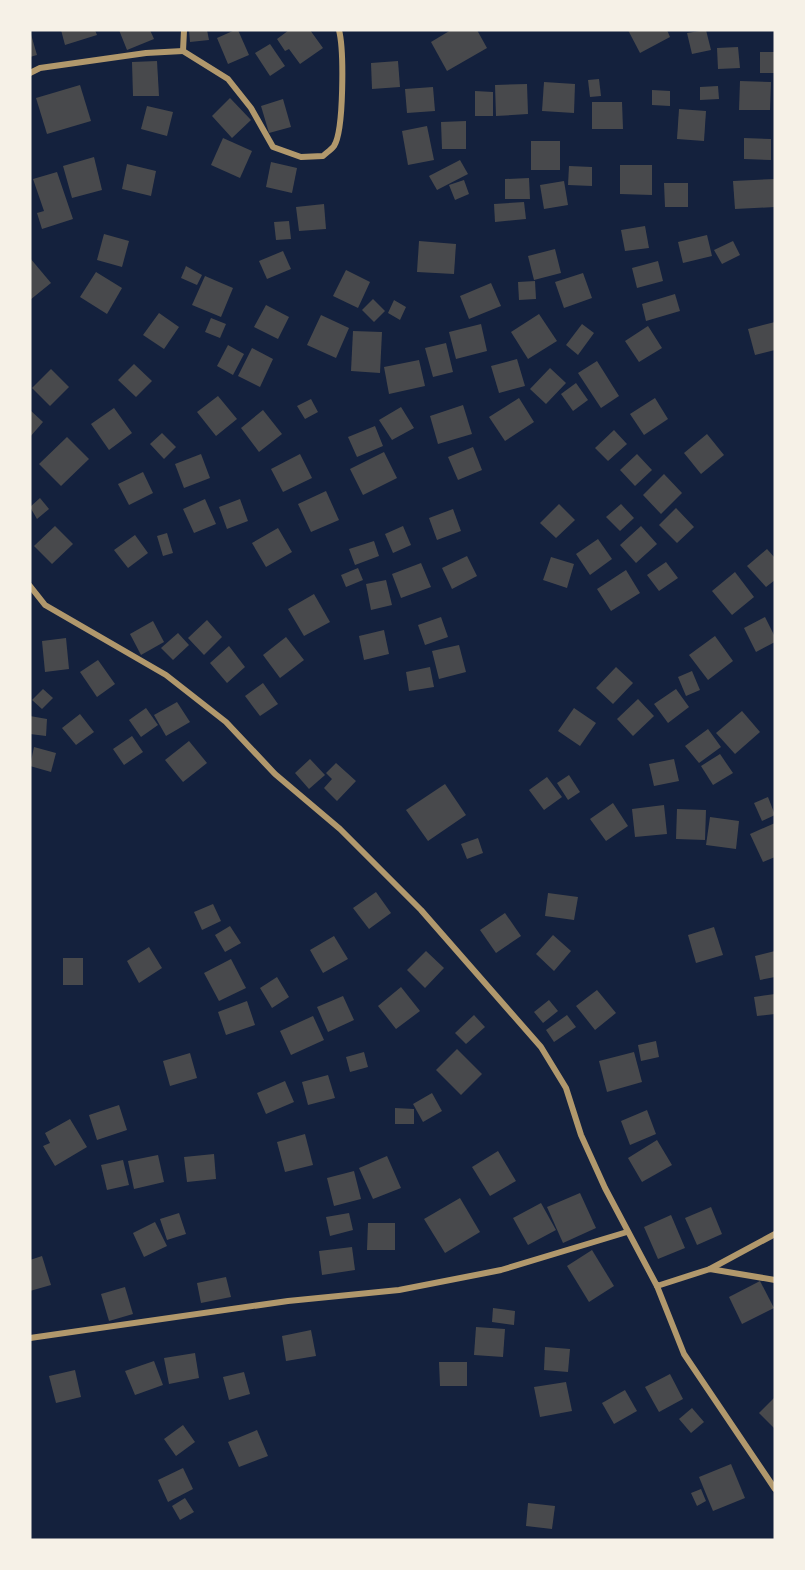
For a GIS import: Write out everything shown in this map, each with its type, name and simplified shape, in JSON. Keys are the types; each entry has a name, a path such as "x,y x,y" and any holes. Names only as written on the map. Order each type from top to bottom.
{"street":[{"path":"183,51 184,30"},
{"path":"30,73 40,68 183,51 228,79 251,108 273,147 301,156 323,156 334,146 340,126 342,44 339,30"},
{"path":"30,586 45,605 166,675 226,722 275,774 340,829 421,910 541,1047 566,1088 581,1135 627,1233 657,1286 684,1354 775,1489"},
{"path":"30,1338 240,1307 399,1290 501,1270 627,1233"},
{"path":"657,1286 710,1269 775,1234"},
{"path":"710,1269 775,1280"}],"building":[{"path":"61,30 95,30 97,35 65,45"},
{"path":"119,30 150,30 154,39 127,50"},
{"path":"189,30 207,30 209,40 190,42"},
{"path":"238,30 249,55 228,64 217,38"},
{"path":"289,30 310,30 323,48 300,64 289,49 285,51 277,39"},
{"path":"451,30 477,30 487,48 447,71 431,42"},
{"path":"628,30 667,30 670,37 640,53"},
{"path":"706,30 711,50 692,54 687,33"},
{"path":"30,31 37,55 30,57"},
{"path":"270,44 285,66 270,76 255,53"},
{"path":"738,47 740,68 718,69 717,48"},
{"path":"760,52 775,52 775,73 760,73"},
{"path":"157,61 159,96 133,96 132,62"},
{"path":"398,61 400,87 372,89 371,63"},
{"path":"599,79 601,96 590,97 588,80"},
{"path":"740,81 771,82 770,110 739,110"},
{"path":"544,82 575,84 574,113 542,111"},
{"path":"527,84 528,114 496,116 495,85"},
{"path":"80,85 91,121 47,134 36,98"},
{"path":"718,86 719,99 700,100 700,87"},
{"path":"433,87 435,111 407,113 405,89"},
{"path":"652,90 670,91 670,106 652,105"},
{"path":"475,91 493,92 493,116 475,116"},
{"path":"230,98 251,120 232,138 212,116"},
{"path":"283,99 291,127 269,133 261,106"},
{"path":"592,102 622,102 623,129 592,129"},
{"path":"147,106 173,112 167,136 141,129"},
{"path":"679,109 706,111 704,141 677,139"},
{"path":"466,121 466,149 442,149 441,122"},
{"path":"427,126 434,160 408,165 402,131"},
{"path":"223,138 252,151 240,178 211,165"},
{"path":"744,138 771,139 771,160 744,159"},
{"path":"531,141 560,141 560,170 531,170"},
{"path":"94,157 102,190 72,198 63,166"},
{"path":"460,160 468,174 437,190 429,176"},
{"path":"271,162 297,168 292,193 266,187"},
{"path":"127,164 156,171 151,196 122,189"},
{"path":"620,165 652,165 652,195 620,194"},
{"path":"569,166 592,167 592,186 568,185"},
{"path":"57,172 73,219 42,229 37,213 44,211 33,179"},
{"path":"529,178 530,199 505,199 505,179"},
{"path":"775,179 775,207 735,209 733,181"},
{"path":"464,180 469,194 455,200 449,185"},
{"path":"564,181 568,205 544,209 540,185"},
{"path":"664,183 688,183 688,207 665,207"},
{"path":"524,202 526,219 495,222 494,204"},
{"path":"324,204 326,229 299,231 296,207"},
{"path":"289,221 291,239 276,240 274,222"},
{"path":"645,226 649,248 625,251 621,230"},
{"path":"104,234 129,241 122,267 97,260"},
{"path":"707,235 712,256 683,263 678,242"},
{"path":"419,241 456,244 454,274 417,272"},
{"path":"733,241 740,255 722,264 714,250"},
{"path":"555,249 561,273 534,280 528,256"},
{"path":"283,251 291,269 267,279 259,261"},
{"path":"30,258 51,283 30,300"},
{"path":"658,261 663,281 637,288 632,268"},
{"path":"186,266 202,275 197,285 181,278"},
{"path":"346,270 370,282 358,308 333,296"},
{"path":"96,272 122,288 107,314 80,297"},
{"path":"583,273 592,298 564,308 555,282"},
{"path":"205,276 233,288 221,317 192,305"},
{"path":"535,281 536,299 519,300 518,282"},
{"path":"491,283 501,306 469,319 460,296"},
{"path":"675,294 680,311 646,321 642,304"},
{"path":"373,299 385,311 374,322 362,310"},
{"path":"394,300 406,307 400,320 388,313"},
{"path":"266,305 289,317 278,339 254,327"},
{"path":"159,313 179,327 164,349 143,335"},
{"path":"539,314 557,341 528,359 511,332"},
{"path":"321,315 349,328 336,358 307,345"},
{"path":"211,318 226,324 220,338 205,332"},
{"path":"775,322 775,350 755,355 748,329"},
{"path":"481,324 487,351 456,359 449,332"},
{"path":"582,324 594,333 578,355 566,345"},
{"path":"648,326 662,348 639,362 625,341"},
{"path":"353,331 382,332 380,373 351,371"},
{"path":"446,343 453,372 433,377 425,348"},
{"path":"228,345 244,354 233,375 217,366"},
{"path":"252,348 273,359 260,387 238,376"},
{"path":"517,359 525,386 499,393 491,366"},
{"path":"419,360 425,386 389,394 384,367"},
{"path":"597,361 619,396 601,408 578,373"},
{"path":"134,364 152,381 136,397 118,380"},
{"path":"550,368 566,383 546,404 530,389"},
{"path":"51,369 69,387 50,406 32,388"},
{"path":"576,383 588,400 573,411 561,394"},
{"path":"218,396 237,419 216,436 197,412"},
{"path":"519,398 534,422 505,441 489,417"},
{"path":"655,398 668,419 644,435 630,414"},
{"path":"311,399 318,412 305,419 297,406"},
{"path":"463,405 472,434 438,444 430,416"},
{"path":"401,407 414,428 392,440 379,420"},
{"path":"114,408 132,433 109,450 91,424"},
{"path":"30,410 43,422 30,437"},
{"path":"263,410 282,434 259,452 241,428"},
{"path":"375,426 383,446 357,457 348,437"},
{"path":"614,430 627,444 608,461 595,448"},
{"path":"162,433 176,447 164,459 150,444"},
{"path":"707,434 724,455 701,474 684,453"},
{"path":"67,437 89,459 61,486 39,464"},
{"path":"473,447 482,470 458,480 448,457"},
{"path":"384,452 397,478 363,495 350,469"},
{"path":"201,454 210,478 184,488 175,464"},
{"path":"300,454 312,478 283,492 271,469"},
{"path":"637,454 652,470 635,486 620,470"},
{"path":"143,472 153,493 129,505 118,484"},
{"path":"664,474 682,493 661,514 643,495"},
{"path":"326,491 339,520 311,532 298,504"},
{"path":"40,498 49,509 37,519 30,507"},
{"path":"205,499 216,524 194,533 183,509"},
{"path":"240,499 248,521 227,529 219,507"},
{"path":"559,504 575,520 556,538 540,523"},
{"path":"621,504 634,518 620,531 606,517"},
{"path":"676,508 694,527 677,543 659,525"},
{"path":"453,509 461,531 437,540 429,518"},
{"path":"55,526 73,544 52,564 34,546"},
{"path":"403,526 411,545 393,553 385,534"},
{"path":"641,526 657,544 636,563 620,545"},
{"path":"278,528 292,552 266,567 252,543"},
{"path":"167,533 173,553 163,556 157,536"},
{"path":"135,535 148,553 128,568 114,550"},
{"path":"598,539 612,559 590,575 576,554"},
{"path":"374,541 379,556 355,565 349,549"},
{"path":"767,549 775,558 775,580 766,587 747,566"},
{"path":"467,556 477,576 452,589 442,568"},
{"path":"551,557 574,564 567,588 543,580"},
{"path":"666,562 678,578 659,591 647,575"},
{"path":"421,563 431,587 401,598 392,574"},
{"path":"358,568 363,580 346,587 341,575"},
{"path":"626,570 640,593 611,611 597,589"},
{"path":"735,572 754,597 732,615 712,591"},
{"path":"386,580 392,605 371,610 366,584"},
{"path":"314,594 330,622 304,636 288,609"},
{"path":"441,617 448,637 425,645 418,625"},
{"path":"765,617 775,637 775,642 756,652 744,628"},
{"path":"207,620 222,637 204,655 188,638"},
{"path":"153,621 164,642 141,655 130,634"},
{"path":"384,630 389,654 364,660 359,636"},
{"path":"178,633 189,645 173,660 161,648"},
{"path":"715,636 733,661 708,680 689,655"},
{"path":"286,637 304,660 280,678 263,655"},
{"path":"66,638 69,669 45,672 42,641"},
{"path":"459,645 466,672 439,679 432,651"},
{"path":"229,646 245,667 227,683 210,663"},
{"path":"98,660 115,684 97,697 80,672"},
{"path":"430,667 434,687 409,691 406,672"},
{"path":"616,667 633,683 613,704 596,688"},
{"path":"692,671 700,690 686,696 678,677"},
{"path":"263,683 278,704 260,716 245,696"},
{"path":"43,689 53,698 42,709 32,700"},
{"path":"676,689 689,707 668,723 654,704"},
{"path":"638,699 654,716 633,736 617,719"},
{"path":"177,702 190,722 166,736 154,715"},
{"path":"146,708 158,725 141,737 129,720"},
{"path":"574,708 596,723 580,746 558,731"},
{"path":"742,711 760,732 735,754 716,733"},
{"path":"80,714 94,732 76,745 62,728"},
{"path":"30,716 47,719 46,736 30,734"},
{"path":"708,729 721,747 699,763 685,746"},
{"path":"132,736 143,752 124,765 113,749"},
{"path":"189,741 207,763 183,782 165,760"},
{"path":"34,747 56,753 51,772 30,766"},
{"path":"720,754 733,773 713,785 701,766"},
{"path":"310,759 325,775 309,789 295,773"},
{"path":"674,759 679,781 654,786 649,764"},
{"path":"336,763 356,781 337,801 324,788 332,779 326,773"},
{"path":"569,775 580,792 568,800 557,783"},
{"path":"547,777 562,797 544,810 529,790"},
{"path":"445,784 466,815 428,841 406,810"},
{"path":"768,797 775,815 762,821 754,803"},
{"path":"613,803 628,826 606,841 590,819"},
{"path":"664,805 667,834 635,837 632,809"},
{"path":"677,809 706,810 705,840 676,839"},
{"path":"710,817 739,821 736,849 706,845"},
{"path":"775,823 775,857 763,862 750,834"},
{"path":"478,838 483,853 467,859 461,844"},
{"path":"376,892 391,913 369,929 353,908"},
{"path":"548,893 578,897 574,920 545,916"},
{"path":"213,904 221,921 202,930 194,912"},
{"path":"505,913 521,936 496,953 480,930"},
{"path":"230,926 241,943 225,952 215,935"},
{"path":"714,927 723,955 696,963 688,935"},
{"path":"553,935 571,951 554,971 536,954"},
{"path":"334,936 348,959 323,973 310,950"},
{"path":"149,947 162,968 139,983 127,961"},
{"path":"426,951 444,968 425,988 407,970"},
{"path":"775,951 775,977 760,980 755,956"},
{"path":"63,958 83,958 83,985 63,985"},
{"path":"231,959 246,988 219,1001 204,973"},
{"path":"277,977 289,997 272,1008 260,988"},
{"path":"401,987 420,1011 396,1029 378,1006"},
{"path":"597,990 616,1013 595,1030 576,1006"},
{"path":"775,994 775,1014 757,1016 754,997"},
{"path":"343,996 354,1020 328,1032 317,1007"},
{"path":"549,1000 558,1011 543,1023 534,1012"},
{"path":"247,1001 255,1025 226,1035 218,1012"},
{"path":"474,1015 485,1027 466,1044 455,1033"},
{"path":"567,1015 576,1027 554,1042 546,1030"},
{"path":"313,1016 324,1040 291,1055 280,1031"},
{"path":"656,1041 659,1057 641,1061 638,1045"},
{"path":"457,1049 482,1074 461,1095 436,1070"},
{"path":"364,1052 368,1067 350,1072 346,1057"},
{"path":"634,1052 642,1082 607,1092 599,1061"},
{"path":"190,1053 197,1078 170,1086 163,1061"},
{"path":"328,1075 335,1098 308,1105 302,1082"},
{"path":"285,1081 294,1102 266,1114 257,1093"},
{"path":"432,1093 442,1111 423,1122 413,1104"},
{"path":"119,1105 127,1130 97,1140 89,1115"},
{"path":"395,1108 414,1109 414,1124 395,1124"},
{"path":"647,1110 656,1134 630,1145 621,1121"},
{"path":"70,1119 87,1147 55,1166 43,1146 50,1143 45,1133"},
{"path":"305,1134 313,1165 285,1172 277,1142"},
{"path":"657,1140 672,1165 642,1182 628,1158"},
{"path":"498,1151 516,1181 490,1196 472,1167"},
{"path":"214,1154 216,1179 187,1182 184,1157"},
{"path":"158,1155 164,1182 134,1189 128,1161"},
{"path":"387,1156 401,1188 373,1199 359,1168"},
{"path":"123,1160 129,1185 107,1190 101,1165"},
{"path":"354,1171 361,1199 334,1206 327,1178"},
{"path":"580,1193 596,1228 563,1243 547,1207"},
{"path":"460,1198 480,1232 445,1253 424,1219"},
{"path":"541,1203 556,1230 528,1245 513,1218"},
{"path":"711,1207 722,1234 697,1245 685,1218"},
{"path":"179,1213 186,1234 167,1240 160,1219"},
{"path":"349,1213 353,1230 330,1236 326,1217"},
{"path":"671,1215 685,1248 658,1259 644,1227"},
{"path":"155,1222 167,1246 144,1257 133,1233"},
{"path":"368,1223 395,1223 395,1250 367,1250"},
{"path":"352,1247 355,1270 322,1275 319,1251"},
{"path":"592,1250 614,1286 589,1302 567,1266"},
{"path":"42,1256 51,1285 30,1291 30,1260"},
{"path":"226,1277 231,1297 201,1303 197,1283"},
{"path":"760,1281 774,1308 742,1324 729,1297"},
{"path":"125,1287 133,1314 109,1321 101,1294"},
{"path":"493,1308 515,1311 514,1325 492,1322"},
{"path":"476,1327 505,1329 503,1357 474,1355"},
{"path":"311,1330 316,1356 286,1361 282,1336"},
{"path":"545,1347 570,1349 568,1372 544,1370"},
{"path":"195,1353 199,1378 169,1384 164,1358"},
{"path":"154,1361 163,1385 135,1395 125,1371"},
{"path":"439,1362 467,1362 467,1386 440,1386"},
{"path":"75,1370 81,1397 56,1403 49,1376"},
{"path":"244,1372 250,1394 229,1400 223,1377"},
{"path":"670,1374 683,1399 659,1412 645,1387"},
{"path":"566,1382 572,1411 540,1417 534,1387"},
{"path":"625,1390 637,1411 614,1424 602,1403"},
{"path":"775,1397 775,1429 759,1413"},
{"path":"692,1408 704,1422 691,1433 679,1419"},
{"path":"183,1425 195,1442 176,1456 164,1439"},
{"path":"257,1430 268,1456 239,1467 228,1442"},
{"path":"731,1464 745,1498 713,1511 699,1477"},
{"path":"183,1468 193,1489 168,1502 158,1480"},
{"path":"701,1489 706,1501 697,1506 691,1493"},
{"path":"185,1498 194,1512 180,1520 172,1506"},
{"path":"528,1503 555,1506 552,1529 526,1526"}]}
